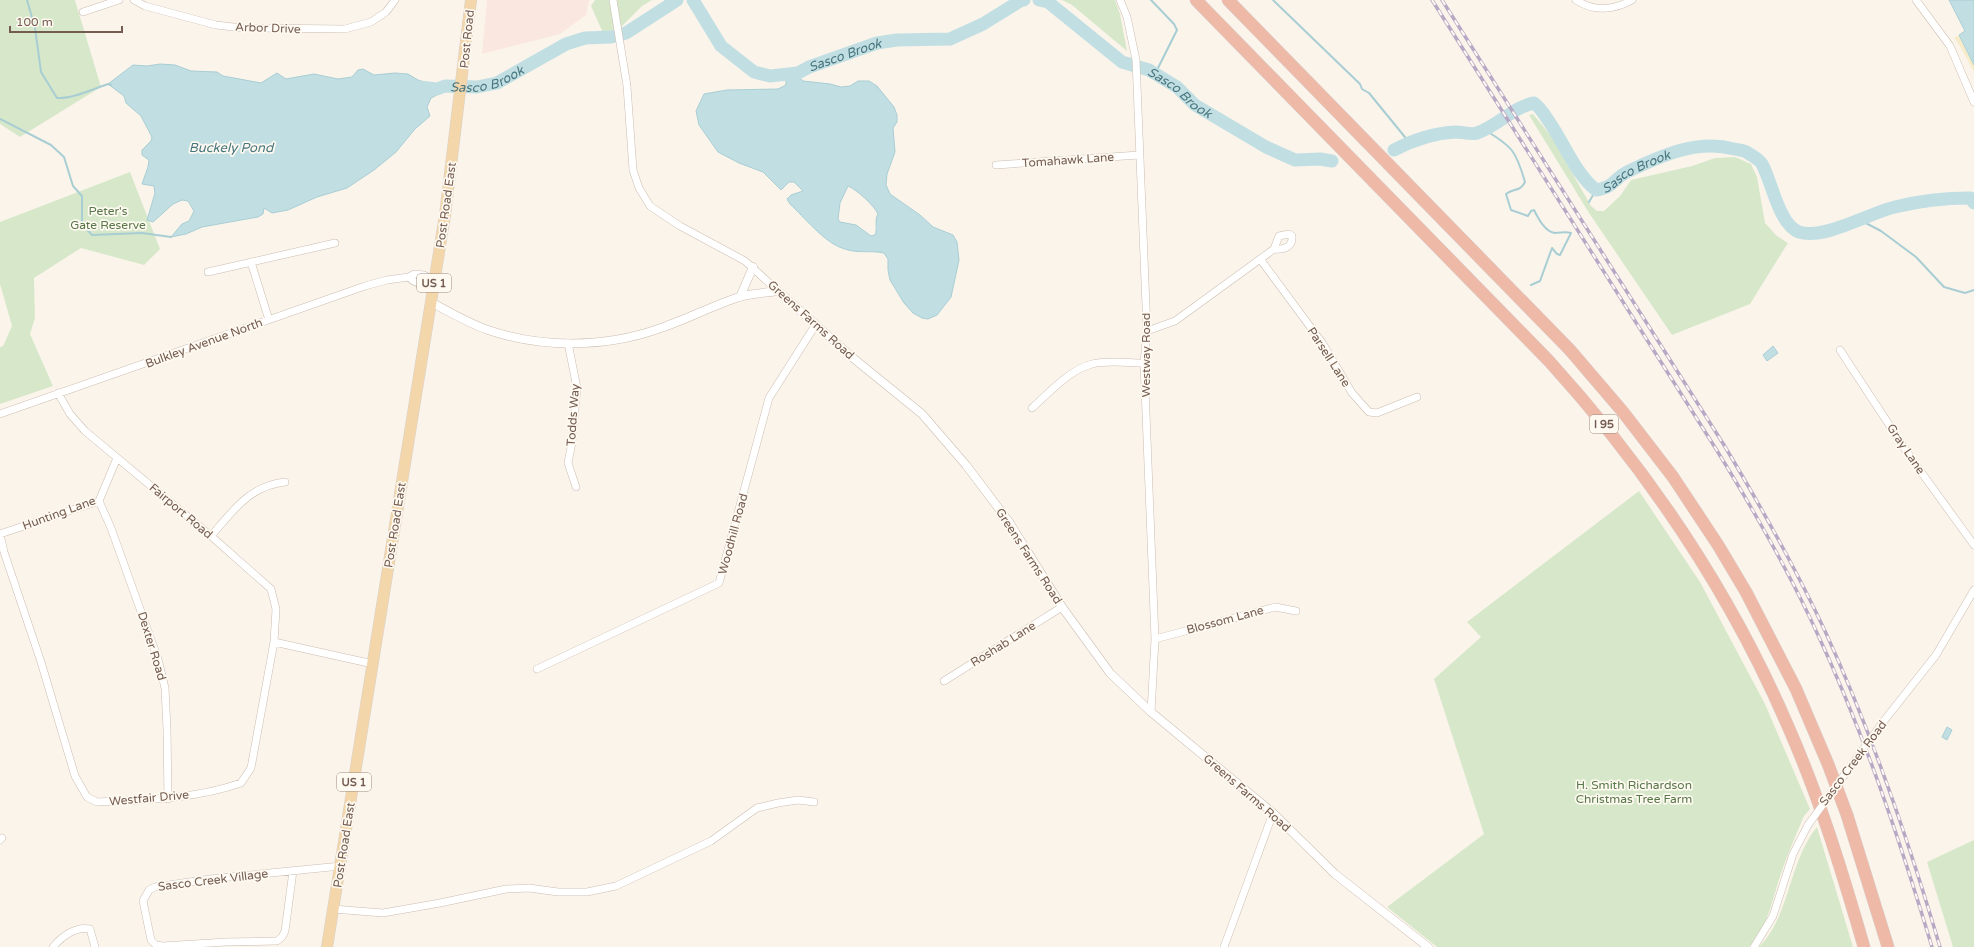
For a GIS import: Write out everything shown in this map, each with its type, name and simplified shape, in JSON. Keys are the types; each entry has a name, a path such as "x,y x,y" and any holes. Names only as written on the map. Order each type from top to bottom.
{"highway":[{"name":"I 95","path":"1196,0 1549,361 1603,423 1653,488 1687,538 1719,590 1752,650 1776,699 1803,762 1827,825 1864,947"},
{"name":"I 95","path":"1228,0 1561,340 1611,396 1673,477 1707,528 1746,592 1808,713 1847,815 1888,947"}],"main road":[{"name":"Post Road","path":"460,102 471,0"},
{"name":"Post Road East","path":"327,947 434,281 460,102"}],"street":[{"path":"83,12 119,0"},
{"name":"Arbor Drive","path":"134,0 145,6 216,25 242,28 345,29 371,22 386,12 395,0"},
{"name":"Greens Farms Road","path":"613,0 619,43 628,86 633,170 639,188 650,206 680,226 734,254 752,267 859,363 922,414 966,465 1009,522 1062,607 1110,673 1151,712 1273,813 1336,874 1428,947"},
{"name":"Westway Road","path":"1120,0 1127,17 1136,60 1147,331 1144,363 1155,639 1151,712"},
{"path":"1576,0 1588,6 1601,9 1613,8 1632,0"},
{"path":"1916,0 1950,46 1974,102"},
{"name":"Tomahawk Lane","path":"996,165 1139,155"},
{"path":"208,272 335,243"},
{"path":"1147,331 1175,321 1274,249"},
{"name":"Parsell Lane","path":"1260,259 1323,344 1352,393 1369,412 1381,412 1417,397"},
{"path":"250,262 269,320"},
{"path":"740,297 752,267"},
{"name":"Bulkley Avenue North","path":"0,414 58,392 151,362 365,286 387,280 409,277 414,281 423,284 434,281"},
{"path":"430,302 471,323 501,334 534,341 568,343 632,337 658,329 740,297 778,291"},
{"name":"Woodhill Road","path":"537,669 719,583 769,398 816,324"},
{"name":"Todds Way","path":"568,343 577,388 572,442 568,463 576,487"},
{"name":"Gray Lane","path":"1840,350 1907,453 1974,545"},
{"path":"1032,408 1072,374 1090,364 1107,362 1144,363"},
{"name":"Fairport Road","path":"58,392 70,414 85,431 211,536 271,589 276,609 274,642"},
{"name":"Hunting Lane","path":"0,534 99,501 116,458"},
{"path":"211,536 236,508 256,491 271,484 285,482"},
{"name":"Dexter Road","path":"99,501 158,659 165,688 168,729 168,798"},
{"name":"Westfair Drive","path":"0,534 4,552 81,790 87,797 97,802 168,798 232,787 241,783 246,778 251,768 274,642"},
{"name":"Sasco Creek Road","path":"1754,947 1773,916 1793,854 1808,825 1884,722 1934,658 1974,590"},
{"name":"Roshab Lane","path":"944,681 1062,607"},
{"name":"Blossom Lane","path":"1155,639 1275,607 1296,611"},
{"path":"274,642 373,664"},
{"path":"333,909 383,913 506,889 529,888 558,892 587,892 616,886 711,841 757,808 798,800 814,802"},
{"path":"1224,947 1273,813"},
{"name":"Sasco Creek Village","path":"292,871 285,931 282,937 277,941 226,942 163,946 156,945 151,940 143,901 149,890 155,887 292,871 340,866"},
{"path":"53,947 81,927 90,929 95,947"}],"shaded area":[{"path":"487,0 589,0 586,15 560,34 482,54"}],"green space":[{"path":"0,0 75,0 101,87 20,137 0,124"},
{"path":"595,0 652,0 642,6 621,27 603,33 591,6"},
{"path":"1062,0 1115,0 1120,14 1127,51 1072,5"},
{"path":"1533,114 1551,136 1591,206 1597,211 1604,211 1620,196 1631,180 1692,166 1715,158 1735,157 1751,164 1757,177 1765,223 1777,236 1788,243 1750,304 1672,335 1589,213 1529,115"},
{"name":"Peter's Gate Reserve","path":"130,172 160,249 144,265 81,248 34,278 35,318 30,334 53,386 0,404 0,347 3,346 12,326 0,284 0,222"},
{"name":"H. Smith Richardson Christmas Tree Farm","path":"1639,491 1700,582 1765,704 1810,809 1804,816 1788,855 1767,919 1749,947 1437,947 1387,907 1484,834 1434,679 1481,637 1467,622"},
{"path":"1817,827 1853,947 1759,947 1769,934 1777,919 1784,904 1800,856 1807,841"},
{"path":"1974,840 1974,947 1953,947 1927,862"}],"sand":[{"path":"1959,35 1974,65 1974,72 1954,38"}],"water":[{"path":"1949,0 1974,0 1974,65 1959,35 1965,31"},
{"name":"Buckely Pond","path":"160,64 175,65 191,71 217,72 223,76 261,83 277,73 286,79 314,74 338,79 352,77 358,70 363,69 374,75 395,73 408,74 418,80 434,85 437,89 437,95 431,98 427,107 430,116 415,129 396,152 374,170 347,188 317,197 288,210 272,213 264,208 263,214 258,217 202,227 186,234 171,237 182,224 189,221 194,211 188,201 182,200 173,204 153,222 147,220 155,193 154,186 142,184 149,160 142,155 142,150 151,141 152,137 141,116 126,103 124,96 108,84 133,65 147,66"},
{"path":"800,78 803,81 830,84 841,87 850,86 858,81 869,81 877,86 894,107 897,115 897,122 893,128 895,152 887,174 886,185 890,194 920,215 933,227 953,235 957,242 959,260 951,297 937,315 928,319 922,318 913,313 904,303 890,280 888,259 884,253 847,250 835,245 821,235 790,204 787,199 791,195 803,191 794,182 789,182 781,190 763,172 739,163 718,152 699,125 696,111 704,94 727,90 778,89 786,85 786,80","holes":["848,186 869,202 878,214 876,219 875,235 871,236 856,225 840,222 838,219 840,203"]},
{"path":"1773,346 1778,353 1767,361 1763,355"},
{"path":"1947,727 1952,730 1947,740 1942,737"}],"waterway":[{"path":"27,0 35,28 41,72 57,98 69,97 108,84 111,85"},
{"name":"Sasco Brook","path":"419,87 437,89 445,86 477,87 497,83 566,44 585,38 611,37 626,33 677,0"},
{"name":"Sasco Brook","path":"693,0 721,46 754,72 770,76 798,73 809,67 877,43 897,40 950,39 983,24 1024,0"},
{"name":"Sasco Brook","path":"1039,0 1048,2 1122,62 1149,70 1177,87 1195,105 1266,147 1295,160 1320,159 1332,161"},
{"path":"1151,0 1174,24 1177,30 1155,74"},
{"path":"1273,0 1360,84 1362,89 1369,93 1409,142"},
{"name":"Sasco Brook","path":"1394,150 1416,140 1432,135 1456,132 1472,134 1477,133 1492,126 1519,108 1534,103 1550,123 1576,167 1596,190 1607,187 1627,172 1666,155 1693,148 1720,146 1745,151 1760,161 1766,172 1781,212 1792,228 1799,232 1810,233 1834,229 1884,210 1922,202 1941,199 1970,198 1974,203"},
{"name":"Sasco Brook","path":"0,119 51,145 64,157 73,186 82,196 82,224 92,235 142,233 171,237"},
{"path":"1485,130 1508,146 1516,156 1522,172 1525,182 1523,185 1519,189 1506,194 1511,210 1528,216 1531,211 1534,210 1542,224 1551,232 1571,233 1560,255 1557,254 1552,248 1540,281 1531,285"},
{"path":"1589,202 1596,190"},
{"name":"Sasco Brook","path":"1860,220 1881,231 1916,257 1944,287 1965,293 1974,290"}],"railway":[{"path":"1432,0 1716,449 1783,564 1807,611 1851,711 1881,789 1932,947"},
{"path":"1442,0 1724,445 1764,513 1814,607 1842,669 1874,747 1902,826 1940,947"}]}
